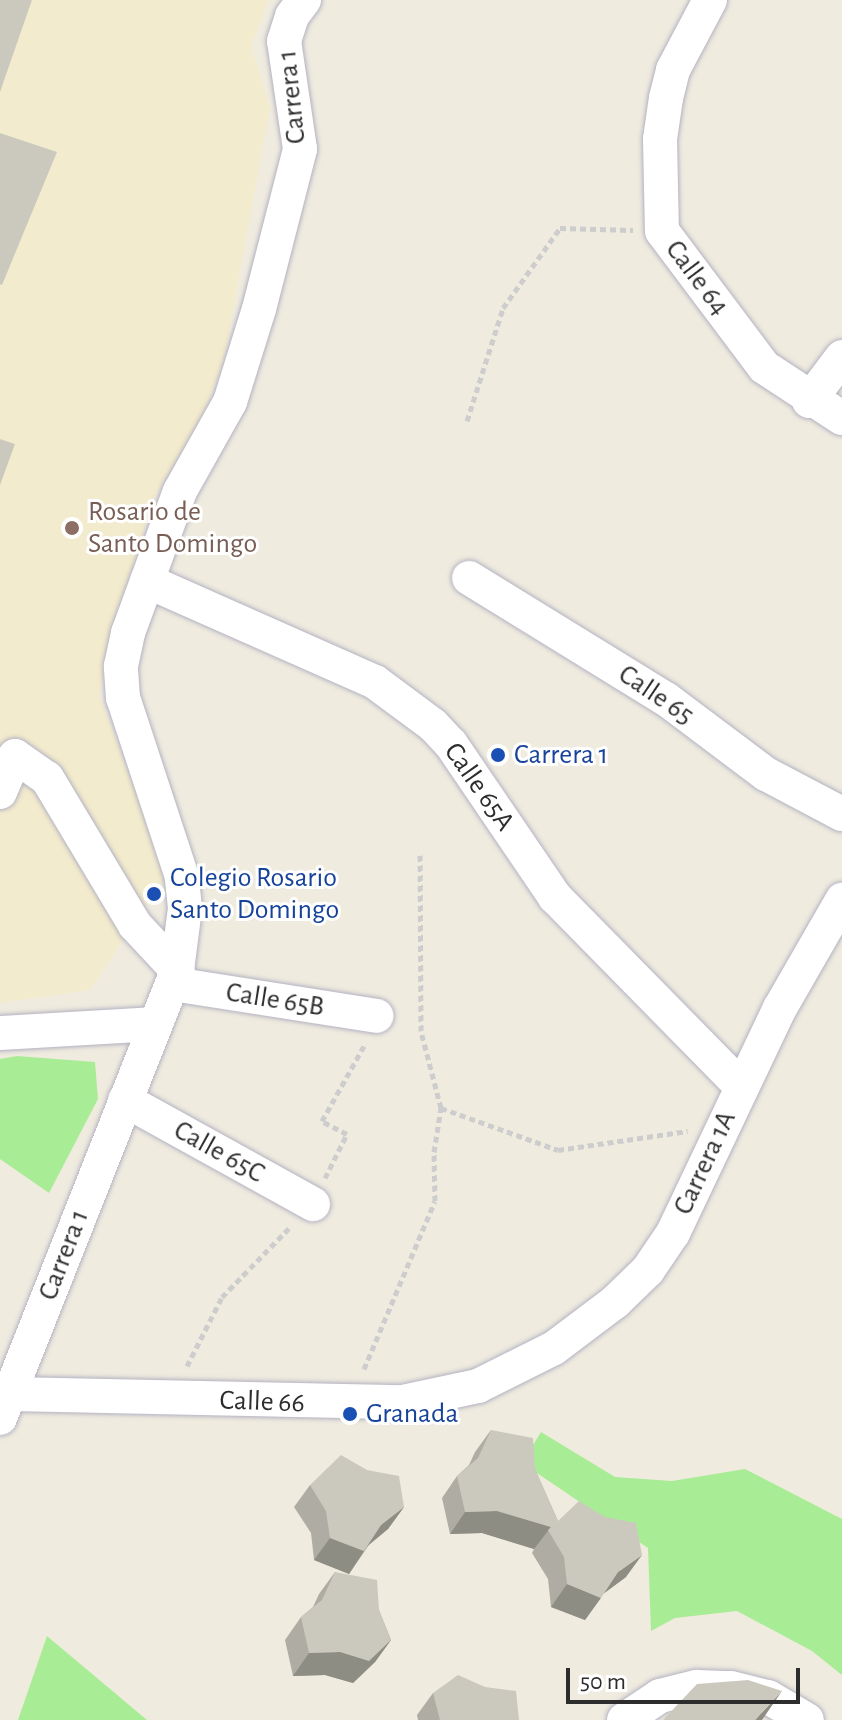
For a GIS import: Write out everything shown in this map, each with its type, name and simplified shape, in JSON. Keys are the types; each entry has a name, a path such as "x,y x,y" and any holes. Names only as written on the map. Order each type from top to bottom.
{"street":[{"name":"Carrera 1","path":"6,1406 175,977 184,939 182,877 123,698 121,666 128,633 180,491 230,402 259,309 300,149 301,126 284,41 292,16 304,0"},
{"name":"Calle 64","path":"710,0 673,70 666,98 660,139 662,231 764,367 809,401 842,418"},
{"path":"809,401 842,357"},
{"name":"Calle 65","path":"469,578 666,699 766,774 842,814"},
{"name":"Calle 65A","path":"147,581 375,682 414,709 451,744 555,897 741,1086"},
{"path":"0,792 15,756 47,778 135,925 175,977"},
{"name":"Carrera 1A","path":"508,1375 590,1323 648,1270 673,1233 741,1086 842,900"},
{"name":"Calle 65B","path":"175,977 377,1016"},
{"path":"0,1033 156,1024"},
{"name":"Calle 65C","path":"125,1100 313,1204"},
{"name":"Calle 66","path":"6,1406 349,1403 439,1397 508,1375"},
{"path":"628,1716 660,1696 697,1687 731,1688 768,1697 807,1720"}],"path":[{"path":"467,421 503,308 560,228 662,231"},
{"path":"349,1403 435,1201 434,1152 441,1108 421,1031 420,855"},
{"path":"441,1108 558,1150 722,1127"}],"shaded area":[{"name":"Rosario de Santo Domingo","path":"0,0 269,0 251,46 270,108 224,358 202,419 155,495 106,653 99,697 168,873 90,990 0,1003"}],"green space":[{"path":"17,1056 95,1062 98,1099 49,1193 0,1159 0,1059"},
{"path":"541,1432 615,1477 672,1481 745,1469 842,1519 842,1675 812,1651 737,1611 675,1618 651,1631 648,1548 522,1463"},
{"path":"47,1636 147,1720 18,1720"}],"building":[{"path":"0,0 32,0 0,92"},
{"path":"0,133 57,152 2,285 0,284"},
{"path":"0,439 15,444 0,485"},
{"path":"491,1430 533,1438 535,1469 558,1521 579,1501 605,1517 636,1523 642,1555 618,1572 601,1598 567,1584 564,1557 548,1530 551,1527 497,1511 465,1512 457,1476 478,1458"},
{"path":"341,1455 367,1470 399,1476 404,1507 381,1525 364,1551 330,1538 326,1511 310,1485"},
{"path":"335,1572 377,1580 379,1610 391,1640 369,1661 340,1652 309,1653 301,1617 322,1600"},
{"path":"458,1675 485,1687 516,1691 519,1720 440,1720 433,1693"},
{"path":"748,1680 782,1691 755,1720 663,1720 697,1684"}],"place":[{"name":"Rosario de Santo Domingo","path":"72,528"},
{"name":"Carrera 1","path":"498,755"},
{"name":"Colegio Rosario Santo Domingo","path":"154,894"},
{"name":"Granada","path":"350,1414"}]}
